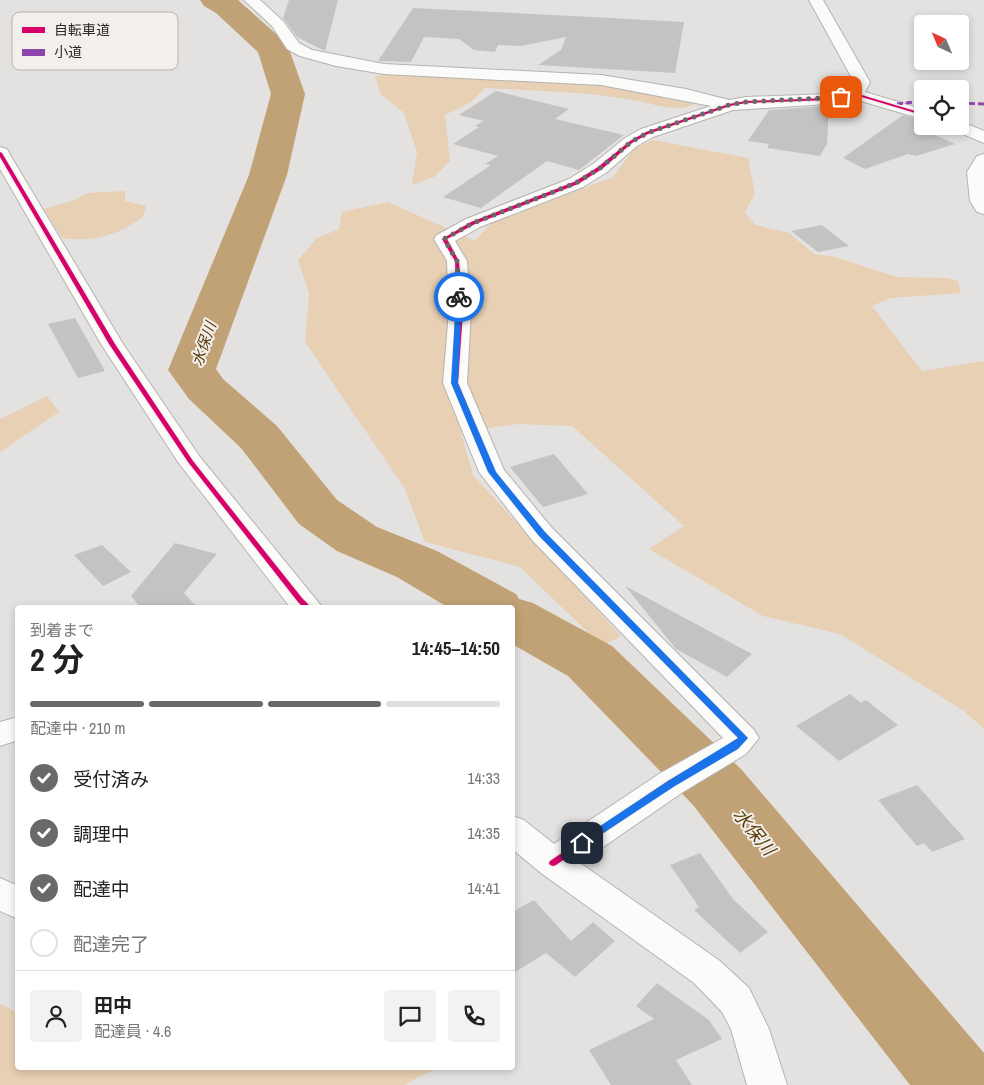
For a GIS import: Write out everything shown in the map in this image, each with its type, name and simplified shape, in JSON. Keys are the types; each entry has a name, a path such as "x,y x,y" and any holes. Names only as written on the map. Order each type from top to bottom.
{"street":[{"path":"251,0 278,24 293,46 306,53 336,61 384,69 601,80 686,94 729,105"},
{"path":"816,0 862,82 855,94"},
{"path":"553,863 671,783 735,746 744,738 542,534 492,472 455,383 460,311 457,261 444,239 473,223 576,183 600,168 631,142 647,133 729,105 746,102 828,99 855,94 914,112"},
{"path":"969,131 984,138"},
{"path":"0,153 112,344 191,462 298,605"},
{"path":"984,160 976,172 980,201 984,208"},
{"path":"0,734 15,729"},
{"path":"515,831 553,863 707,972 736,1000 750,1029 767,1085"},
{"path":"0,894 15,902"}],"shaded area":[{"path":"387,73 608,85 686,99 694,104 688,107 674,108 600,95 485,88 471,102 445,115 450,161 434,177 412,185 417,152 404,113 381,94 375,77"},
{"path":"653,140 748,158 755,194 745,212 755,225 789,233 814,254 835,257 897,277 947,278 958,281 961,293 890,298 872,306 922,371 984,361 984,729 964,711 840,634 763,616 649,549 684,526 572,426 518,424 461,432 473,475 621,636 602,646 520,567 425,542 405,489 305,342 309,293 298,260 317,238 339,229 342,212 388,202 475,241 492,223 613,177 634,149"},
{"path":"125,191 125,201 146,206 143,217 124,229 105,236 84,239 62,238 44,209 75,200 87,193"},
{"path":"47,396 59,412 0,452 0,419"},
{"path":"0,1004 15,1011 15,1070 433,1070 404,1085 0,1085"}],"building":[{"path":"289,0 338,0 325,51 297,37 283,18"},
{"path":"413,8 684,22 675,73 538,65 561,50 566,37 521,46 498,45 495,52 474,50 459,39 424,37 411,62 378,61"},
{"path":"496,91 569,109 555,119 624,135 579,170 547,161 481,208 443,197 491,165 485,164 498,156 453,144 479,127 475,126 484,121 459,115"},
{"path":"829,106 827,144 820,156 767,148 769,144 748,141 769,110"},
{"path":"903,115 914,118 914,135 935,135 955,144 916,156 908,154 865,169 843,158"},
{"path":"822,225 849,246 818,252 791,231"},
{"path":"75,318 105,371 78,378 48,324"},
{"path":"554,454 588,494 543,507 510,467"},
{"path":"175,543 217,554 184,593 195,605 138,605 131,596"},
{"path":"102,545 131,572 103,586 74,555"},
{"path":"625,586 752,654 727,677 676,649"},
{"path":"850,694 861,703 866,700 898,725 839,761 796,726"},
{"path":"917,785 965,839 932,852 924,843 917,846 878,800"},
{"path":"700,853 733,899 768,932 740,953 694,910 699,907 670,865"},
{"path":"534,900 571,941 593,922 615,941 575,977 546,953 515,972 515,910"},
{"path":"657,983 709,1020 722,1039 676,1060 692,1085 611,1085 589,1050 654,1019 636,1006"}],"waterway":[{"name":"水保川","path":"215,0 227,6 273,49 288,94 268,175 192,370 206,389 259,437 318,512 357,539 417,564 490,605"},
{"name":"水保川","path":"515,619 590,661 717,787 960,1085"}],"marked path":[{"path":"897,104 914,102"},
{"path":"969,103 984,104"}],"cycle path":[{"path":"553,863 671,783 735,746 743,738 542,534 492,472 455,383 460,311 457,261 444,239 473,223 576,183 600,168 631,142 647,133 729,105 746,102 828,99 855,94 914,112"},
{"path":"0,153 112,344 191,462 306,605"}],"way so far":[{"path":"459,297 457,261 444,239 473,223 576,183 600,168 631,142 647,133 729,105 746,102 841,97"}],"route":[{"path":"459,297 460,311 455,383 492,472 542,534 744,738 735,746 671,783 582,843"}]}
